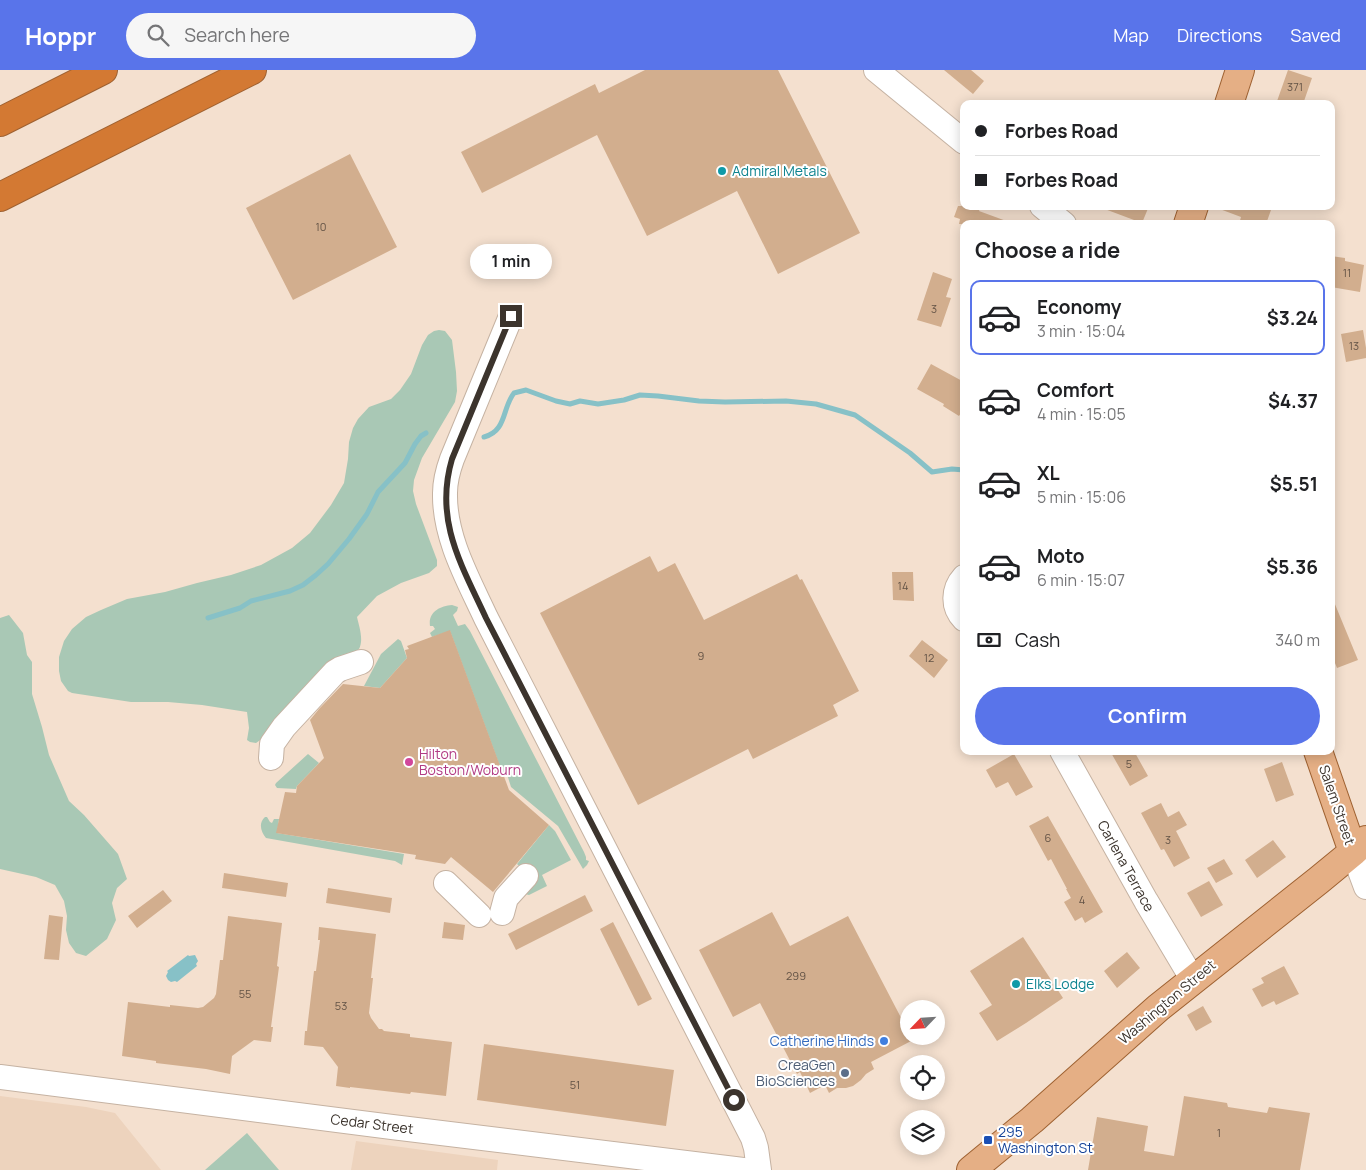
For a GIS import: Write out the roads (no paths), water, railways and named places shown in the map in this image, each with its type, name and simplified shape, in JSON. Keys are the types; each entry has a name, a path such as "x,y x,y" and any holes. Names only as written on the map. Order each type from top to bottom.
{"highway":[{"path":"0,122 103,70"},
{"path":"0,197 252,70"}],"main road":[{"path":"1230,100 1240,70"},
{"name":"Salem Street","path":"1320,755 1360,846"},
{"name":"Washington Street","path":"971,1170 988,1161 1124,1037 1360,846"}],"street":[{"path":"876,70 960,139"},
{"path":"511,316 448,471 445,503 450,535 486,618 753,1138 759,1170"},
{"path":"960,582 955,598 960,613"},
{"path":"271,758 272,744 287,724 335,672 360,662"},
{"name":"Carlena Terrace","path":"1064,755 1146,901 1193,980"},
{"name":"Salem Street","path":"1360,846 1366,887"},
{"path":"446,883 490,914 526,876"},
{"name":"Cedar Street","path":"0,1077 743,1170"}],"water":[{"path":"188,955 195,955 198,961 197,966 177,982 168,980 166,976 167,971"}],"waterway":[{"path":"484,437 497,430 514,393 526,390 570,404 580,401 598,404 624,400 640,395 699,401 786,401 816,404 855,415 910,453 932,472 960,470"},
{"path":"208,618 240,608 251,601 290,591 303,585 316,575 349,539 367,514 378,492 405,463 415,444 426,433"}],"place":[{"name":"Admiral Metals","path":"722,171"},
{"name":"Hilton Boston/Woburn","path":"409,762"},
{"name":"Elks Lodge","path":"1016,984"},
{"name":"Catherine Hinds","path":"884,1041"},
{"name":"CreaGen BioSciences","path":"845,1073"},
{"name":"295 Washington St","path":"988,1140"}]}
